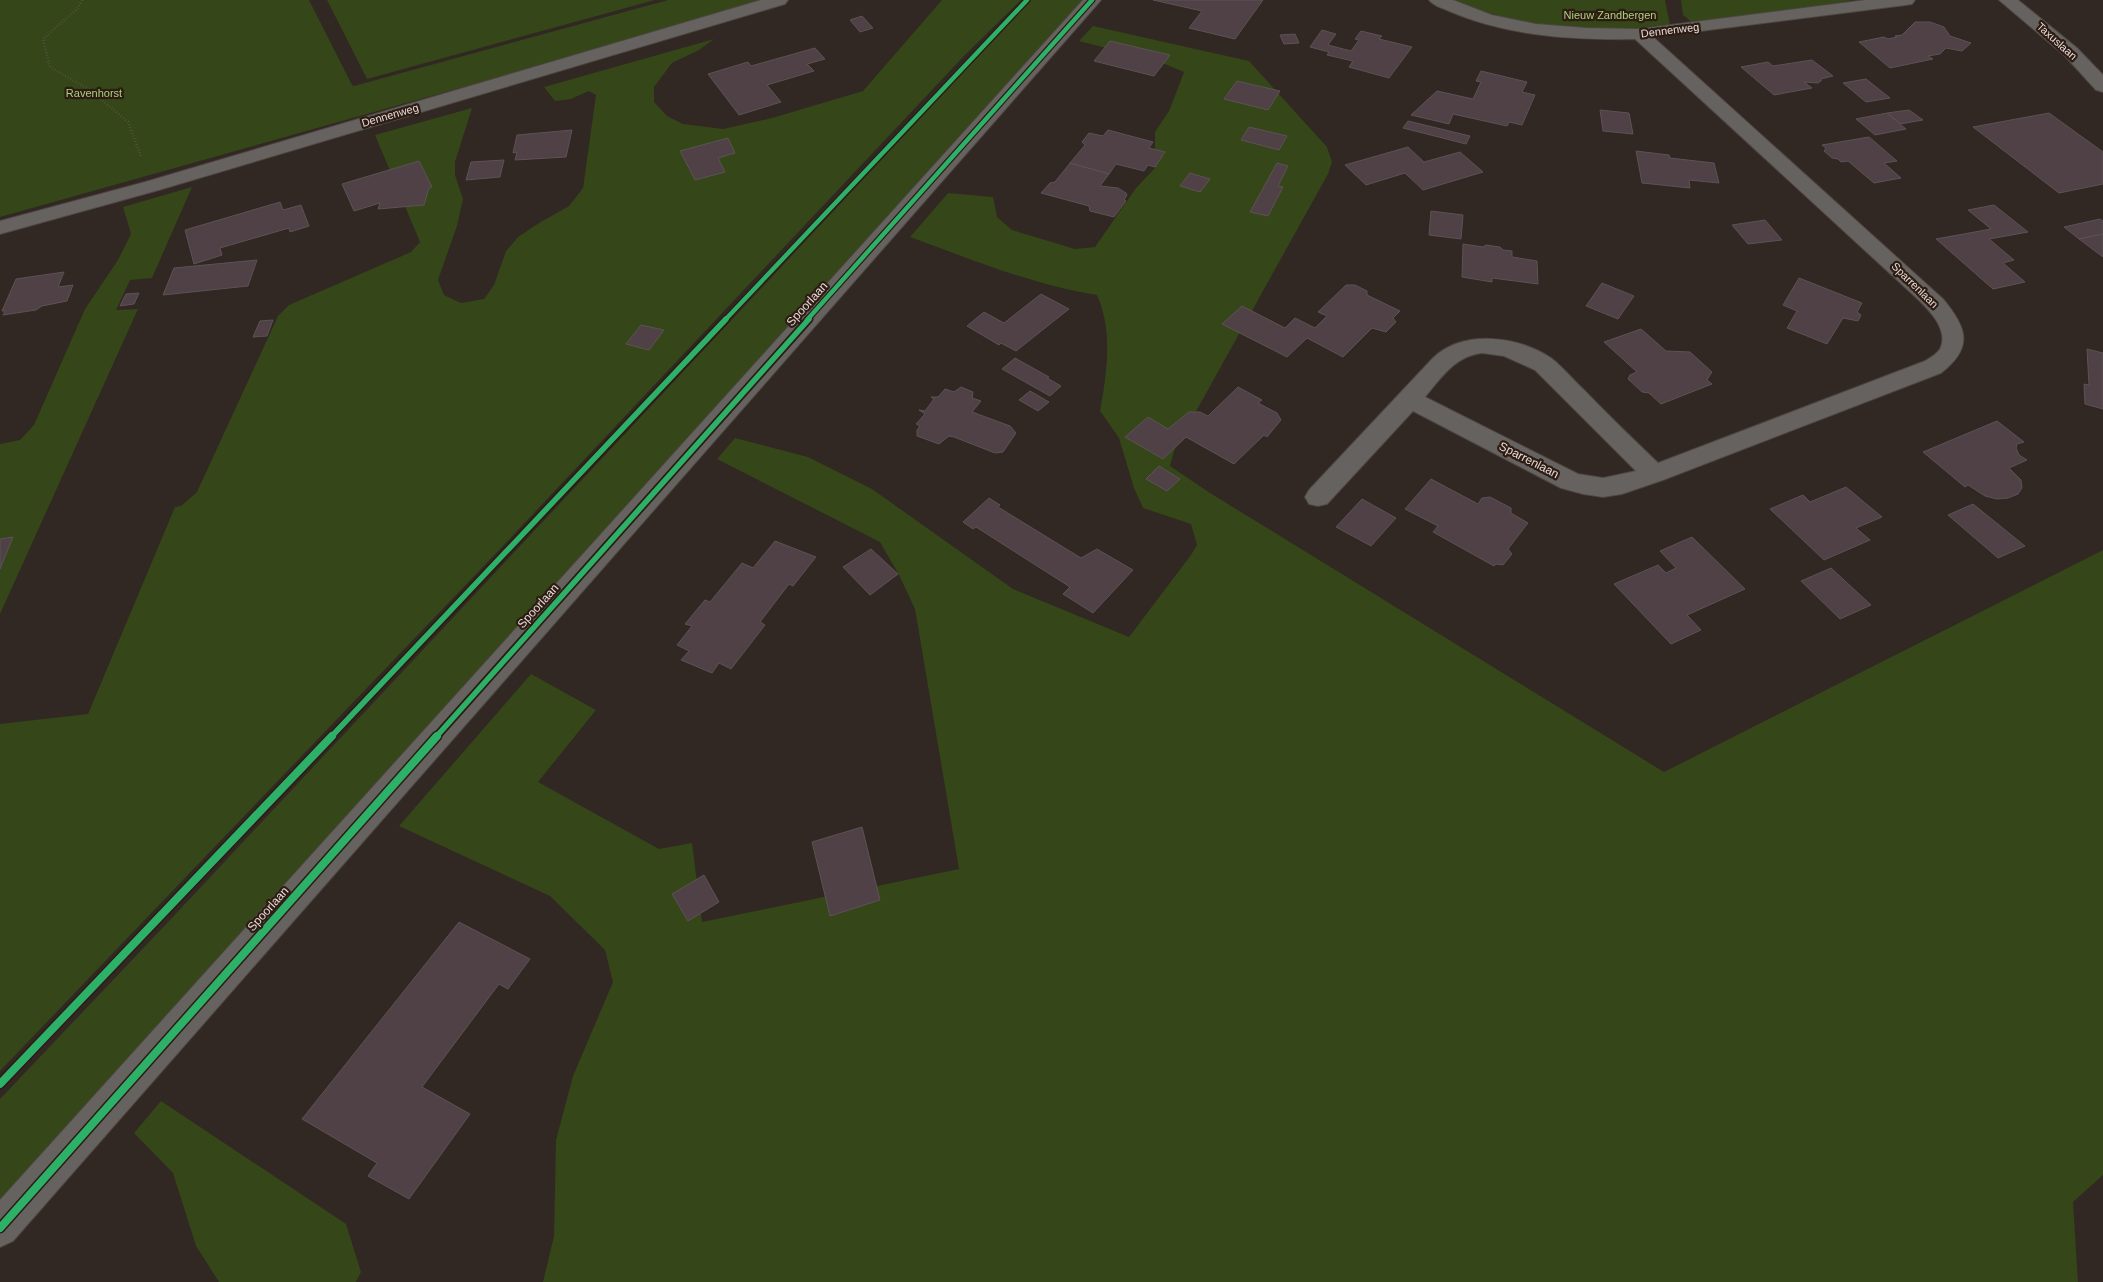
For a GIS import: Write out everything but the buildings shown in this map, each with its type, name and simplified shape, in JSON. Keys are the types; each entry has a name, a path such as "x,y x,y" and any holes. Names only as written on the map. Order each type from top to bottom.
{"street":[{"name":"Dennenweg","path":"0,228 152,186 779,0"},
{"name":"Spoorlaan","path":"0,1228 1092,0"},
{"name":"Dennenweg","path":"1438,0 1460,10 1536,30 1601,35 1639,34 1906,0"},
{"name":"Taxuslaan","path":"2008,0 2071,52 2103,86"},
{"name":"Sparrenlaan","path":"1410,399 1570,481 1584,486 1611,488 1654,474 1933,366 1945,359 1952,350 1954,338 1950,324 1939,308 1639,34"},
{"path":"1318,497 1447,358 1459,351 1489,345 1514,350 1543,364 1654,474"}],"path":[{"path":"82,0 77,9 43,40 50,67 90,90 128,122 152,186"}],"green space":[{"name":"Ravenhorst","path":"0,0 309,0 354,86 668,0 773,0 0,217"},
{"path":"327,0 655,0 367,79"},
{"path":"942,0 1021,0 964,56 501,548 0,1071 0,724 88,714 175,507 181,506 197,492 278,316 289,305 411,252 420,242 375,135 472,108 455,162 455,175 463,199 457,226 438,280 444,295 461,303 484,299 494,285 506,251 518,237 569,206 583,188 596,95 589,91 571,99 555,101 544,87 714,39 699,50 672,63 654,87 654,102 667,116 683,124 723,129 772,118 863,91"},
{"path":"1031,0 1083,0 0,1201 0,1099"},
{"name":"Nieuw Zandbergen","path":"1449,0 1665,0 1670,25 1645,27 1646,32 1533,27"},
{"path":"1681,0 1854,0 1740,19 1694,24 1683,15"},
{"path":"1093,26 1249,61 1327,147 1332,162 1328,174 1174,451 1170,466 1210,493 1664,772 2103,550 2103,1175 2073,1202 2078,1282 543,1282 554,1236 556,1140 573,1076 613,982 605,950 550,896 399,826 531,674 596,710 538,782 659,849 692,843 702,922 959,869 915,609 899,575 880,542 717,459 735,438 808,457 872,489 1013,589 1129,637 1197,545 1191,524 1143,508 1134,488 1119,438 1100,411 1105,381 1107,337 1102,309 1097,295 1073,291 1025,278 910,237 948,193 993,197 997,217 1012,230 1075,249 1095,247 1136,188 1155,168 1155,132 1169,111 1184,72 1160,62 1079,41"},
{"path":"192,187 152,278 130,280 116,310 138,309 0,614 0,444 20,440 34,425 85,309 118,260 131,234 123,207"},
{"path":"161,1101 346,1224 361,1272 356,1282 219,1282 196,1246 173,1173 134,1133"}],"cycle path":[{"path":"0,1084 424,639 1027,0"},
{"path":"0,1228 1092,0"}]}
